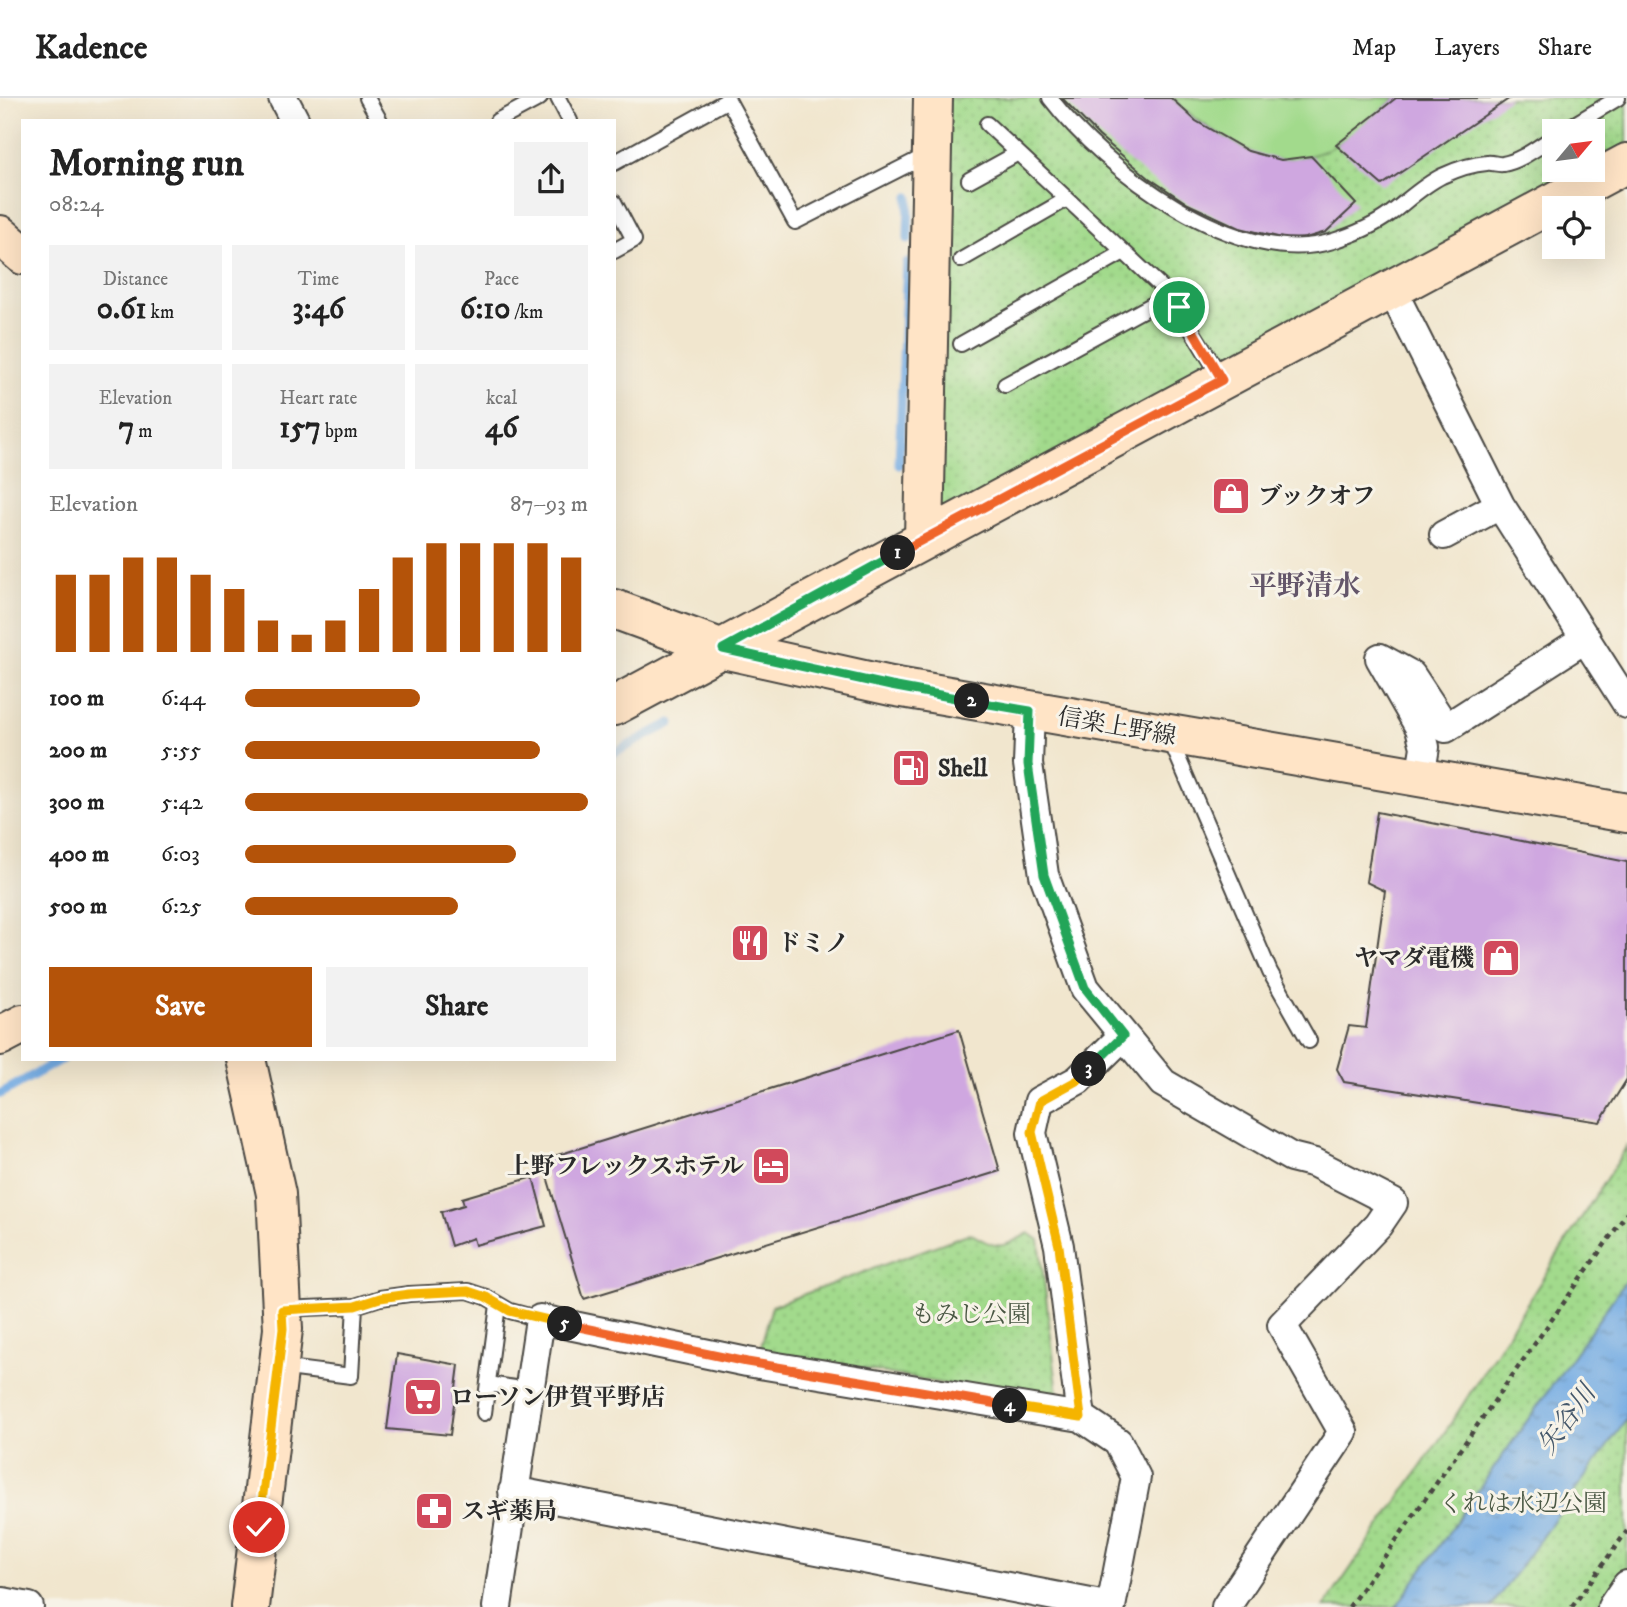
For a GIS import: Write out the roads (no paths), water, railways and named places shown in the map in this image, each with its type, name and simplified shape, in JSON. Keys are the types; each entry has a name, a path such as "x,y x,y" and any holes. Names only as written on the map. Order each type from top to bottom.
{"street":[{"path":"283,98 294,119"},
{"path":"924,539 933,98"},
{"path":"616,705 1627,163"},
{"path":"0,235 21,253"},
{"path":"1392,290 1500,505 1627,704"},
{"path":"1444,535 1500,505"},
{"name":"信楽上野線","path":"616,610 723,649 891,686 1627,813"},
{"path":"1420,778 1425,747 1420,728 1380,658 1411,675 1446,728 1586,638"},
{"path":"1030,711 1028,764 1044,875 1085,988 1163,1083 1291,1157 1315,1163 1393,1203 1378,1225 1282,1325 1343,1432 1226,1607"},
{"path":"1081,1417 1059,1246 1032,1132 1040,1101 1078,1080 1123,1036"},
{"path":"246,1061 276,1194 283,1329 250,1607"},
{"path":"497,1607 513,1491 540,1319 747,1362 1081,1417 1118,1442 1136,1477 1111,1607 513,1491"},
{"path":"1612,1607 1627,1585"}],"lane":[{"path":"367,98 379,119"},
{"path":"501,119 540,98"},
{"path":"558,98 569,119"},
{"path":"1050,98 1084,136 1158,198 1235,236 1260,244 1289,248 1331,242 1362,230 1389,215 1415,192 1441,176 1465,167 1488,163 1501,165 1542,143"},
{"path":"1583,119 1618,98"},
{"path":"616,162 728,99 795,222 932,152"},
{"path":"987,124 1170,295 1222,380"},
{"path":"969,180 1018,153"},
{"path":"961,260 1068,199"},
{"path":"616,206 634,240 616,250"},
{"path":"961,344 1124,252"},
{"path":"1006,385 1170,295"},
{"path":"1168,735 1270,972 1310,1041"},
{"path":"282,1310 355,1306 380,1298 409,1294 468,1291 486,1297 498,1305 540,1319"},
{"path":"484,1413 498,1305"},
{"path":"279,1367 351,1376 355,1306"},
{"path":"488,1384 529,1390"}],"water":[{"name":"矢谷川","path":"1627,1279 1627,1419 1491,1607 1396,1607"}],"waterway":[{"path":"908,239 909,197"},
{"path":"899,465 907,263"},
{"path":"616,752 671,723"},
{"path":"0,1094 58,1061"}],"place":[{"name":"ブックオフ","path":"1231,496"},
{"name":"Shell","path":"911,768"},
{"name":"ドミノ","path":"750,943"},
{"name":"ヤマダ電機","path":"1501,958"},
{"name":"上野フレックスホテル","path":"771,1166"},
{"name":"ローソン伊賀平野店","path":"423,1397"},
{"name":"スギ薬局","path":"434,1511"}],"district":[{"name":"平野清水","path":"1305,585"}],"park label":[{"name":"もみじ公園","path":"971,1314"},
{"name":"くれは水辺公園","path":"1523,1503"}]}
